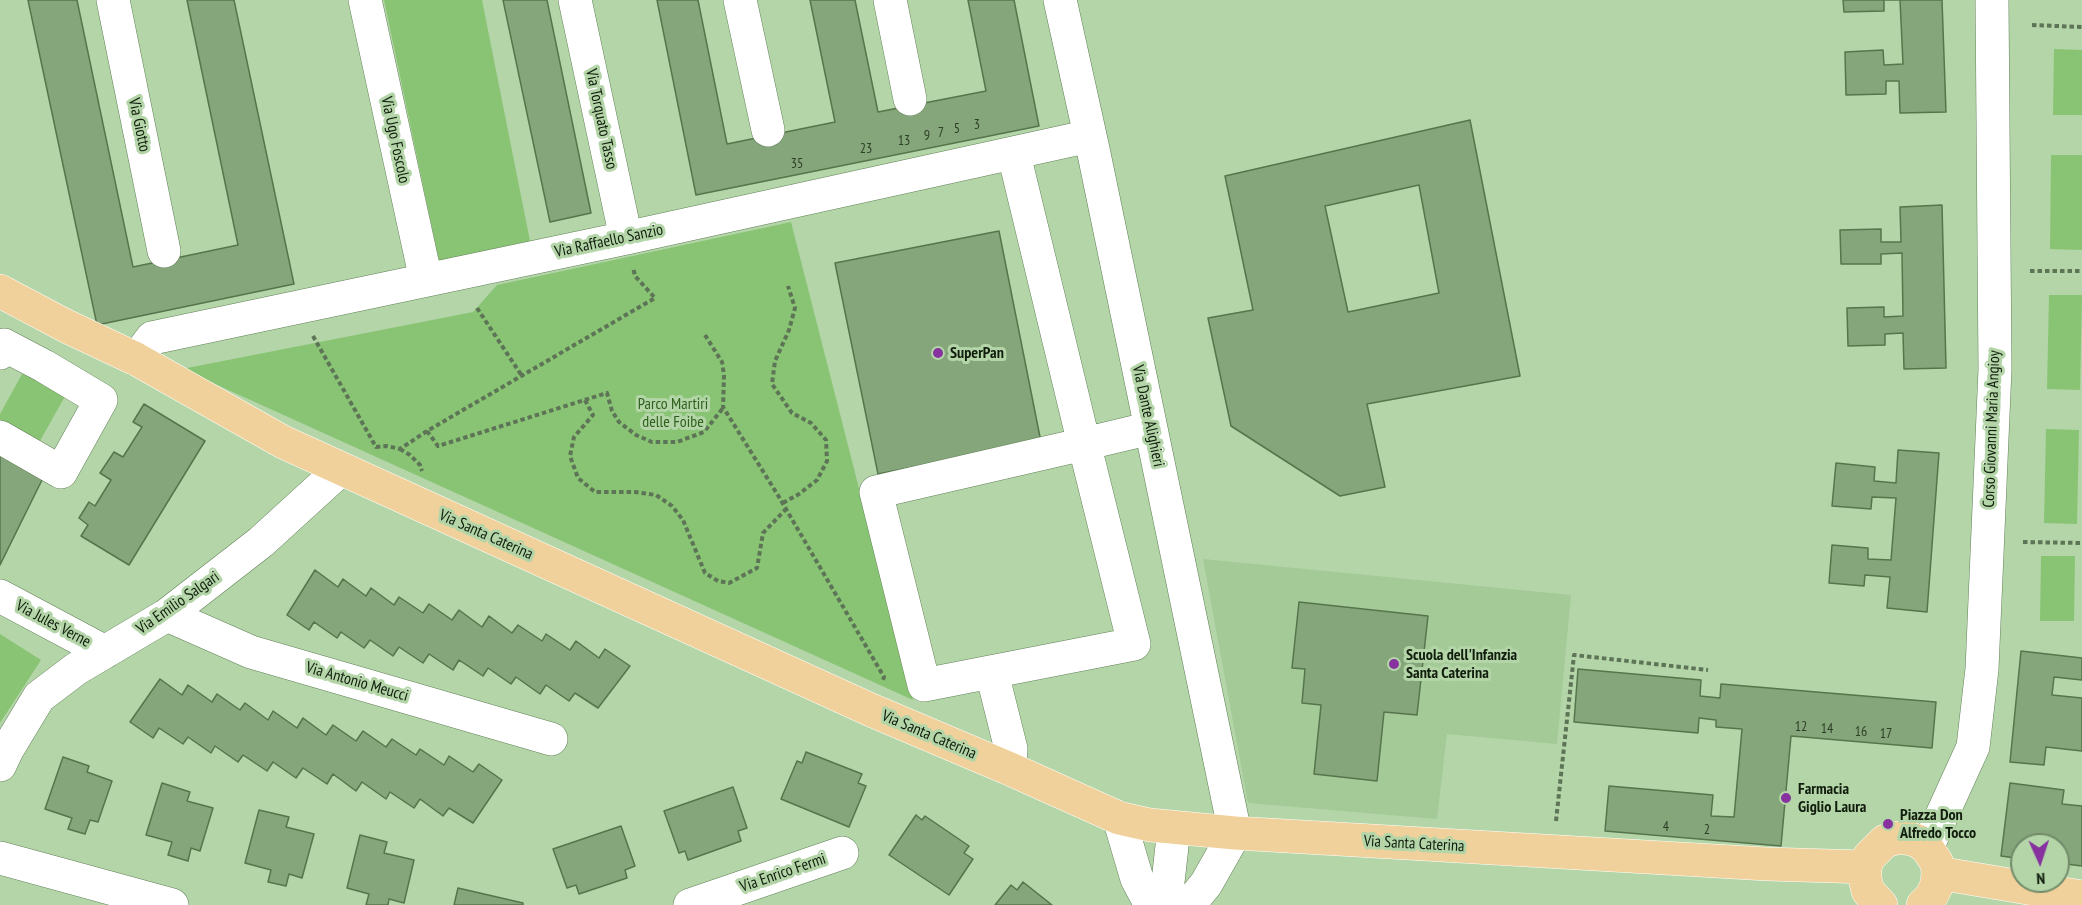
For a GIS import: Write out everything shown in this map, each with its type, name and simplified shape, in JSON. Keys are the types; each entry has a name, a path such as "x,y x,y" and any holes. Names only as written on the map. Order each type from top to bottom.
{"main road":[{"name":"Via Santa Caterina","path":"0,269 66,326"},
{"name":"Via Santa Caterina","path":"0,291 136,359 283,442 871,710 1119,818 1150,825 1235,833 1755,864 1865,867"},
{"path":"1881,905 1868,891 1865,867 1869,857 1885,842 1896,838 1907,838 1918,841 1933,860 1937,885 1923,905"},
{"path":"1933,860 2082,897"}],"street":[{"name":"Via Giotto","path":"113,0 164,251"},
{"name":"Via Ugo Foscolo","path":"365,0 426,280"},
{"name":"Via Torquato Tasso","path":"575,0 629,249"},
{"path":"740,0 768,130"},
{"path":"890,0 910,99"},
{"name":"Via Dante Alighieri","path":"1060,0 1235,833"},
{"name":"Corso Giovanni Maria Angioy","path":"1933,860 1973,747 1982,669 1995,369 1992,0"},
{"name":"Via Raffaello Sanzio","path":"136,359 152,338 426,280 629,249 1013,153 1090,136"},
{"path":"1013,153 1084,444 1134,644 924,685 876,492 1084,444 1151,428"},
{"path":"0,353 4,345 101,400 61,472 0,437"},
{"name":"Via Emilio Salgari","path":"0,765 39,697 76,669 167,615 261,542 341,469"},
{"name":"Via Jules Verne","path":"0,596 105,652"},
{"name":"Via Antonio Meucci","path":"167,615 251,652 551,739"},
{"path":"992,673 1011,749 1010,769"},
{"path":"1119,818 1137,879 1151,905"},
{"path":"1169,905 1167,891 1174,828"},
{"path":"1189,905 1206,884 1235,833"},
{"name":"Via Enrico Fermi","path":"690,905 842,853"},
{"path":"0,858 172,905"}],"path":[{"path":"2032,25 2082,27"},
{"path":"400,449 655,298 635,276 629,249"},
{"path":"2030,271 2082,271"},
{"path":"783,503 817,480 827,461 826,440 811,423 792,413 772,384 775,362 789,330 795,308 788,286"},
{"path":"477,308 522,376"},
{"path":"310,331 375,447 387,446 400,449 410,455 420,465 422,471 419,480"},
{"path":"705,335 722,362 723,407 783,503 884,677 879,691"},
{"path":"427,431 438,446 607,393 612,411 619,422 636,435 652,442 677,442 704,432 723,407"},
{"path":"585,400 593,415 574,437 570,456 578,478 595,492 634,492 656,495 672,506 683,520 705,573 718,581 729,583 757,568 763,533 786,509"},
{"path":"2023,542 2082,543"},
{"path":"1556,822 1574,655 1708,670"}],"shaded area":[{"name":"Scuola dell'Infanzia Santa Caterina","path":"1203,559 1571,595 1557,744 1447,734 1437,819 1248,803"}],"green space":[{"path":"384,0 482,0 530,241 439,261"},
{"path":"2054,49 2082,50 2082,115 2053,115"},
{"path":"2051,155 2082,155 2082,250 2050,249"},
{"name":"Parco Martiri delle Foibe","path":"791,222 913,700 182,369 473,312 497,285"},
{"path":"2049,295 2082,295 2080,390 2047,389"},
{"path":"26,367 68,391 36,448 0,428 0,414"},
{"path":"2046,429 2079,430 2077,524 2044,523"},
{"path":"2041,556 2075,556 2074,621 2040,621"},
{"path":"0,634 41,660 0,723"}],"building":[{"path":"28,0 77,0 133,267 238,245 187,0 234,0 294,284 97,325"},
{"path":"503,0 547,0 591,213 550,222"},
{"path":"657,0 698,0 727,144 835,122 810,0 855,0 878,112 986,91 968,0 1014,0 1039,126 696,195"},
{"path":"1843,0 1884,0 1884,11 1844,12"},
{"path":"1900,0 1942,0 1946,112 1900,113 1899,81 1886,81 1886,94 1846,95 1845,52 1883,50 1884,65 1903,64"},
{"path":"1470,120 1520,376 1367,404 1385,487 1340,496 1231,426 1208,318 1253,310 1225,176","holes":["1419,185 1439,293 1348,312 1325,206"]},
{"path":"1942,205 1946,368 1904,369 1903,333 1885,334 1885,345 1848,346 1847,308 1884,307 1884,317 1903,316 1902,253 1881,254 1881,264 1841,264 1840,230 1881,229 1881,242 1901,242 1900,207"},
{"name":"SuperPan","path":"999,231 1041,442 878,474 835,263"},
{"path":"144,404 205,441 129,565 81,536 88,525 79,518 89,502 95,506 111,480 100,473 114,452 123,457 142,427 133,422"},
{"path":"1898,450 1939,453 1927,612 1887,608 1890,577 1865,575 1864,586 1829,583 1832,545 1868,548 1868,559 1891,560 1896,498 1872,497 1871,509 1832,506 1836,463 1875,467 1874,481 1896,483"},
{"path":"0,454 44,476 0,565"},
{"path":"315,570 338,587 343,579 366,596 371,588 394,605 399,597 423,613 429,604 452,620 459,610 482,627 489,616 512,633 518,625 542,641 546,634 570,650 576,641 599,658 605,649 630,666 598,708 575,693 569,701 546,685 540,694 516,677 511,684 488,668 483,676 459,660 453,670 429,654 423,663 399,647 393,656 370,640 364,648 341,632 337,638 314,622 309,630 287,615"},
{"path":"1299,602 1428,616 1417,715 1384,712 1377,781 1314,774 1321,705 1302,703 1305,669 1292,668"},
{"path":"2021,651 2082,658 2082,680 2054,677 2052,695 2082,698 2082,751 2046,747 2044,765 2010,762"},
{"path":"1578,669 1701,680 1700,696 1720,698 1721,684 1936,702 1932,748 1791,736 1781,846 1605,831 1609,786 1713,795 1711,816 1734,817 1742,729 1716,727 1716,720 1699,718 1698,733 1574,722"},
{"path":"160,679 182,695 188,685 212,702 217,694 240,710 245,703 268,720 273,711 297,728 303,718 326,735 333,725 356,741 363,731 386,747 392,739 416,755 420,749 444,765 449,756 473,772 479,764 502,780 473,823 449,808 443,816 420,799 414,808 390,792 386,799 362,782 356,791 333,774 327,784 303,768 296,778 273,762 267,771 243,755 238,762 215,746 211,753 188,737 183,744 159,728 153,738 130,722"},
{"path":"806,752 862,774 858,783 866,786 849,827 781,799 797,761 802,763"},
{"path":"63,757 89,766 87,772 112,781 98,822 90,820 85,834 68,829 72,818 45,809"},
{"path":"162,783 190,792 187,801 213,808 200,851 191,848 188,861 168,855 172,842 146,835"},
{"path":"2010,783 2064,790 2062,804 2082,806 2082,866 2070,864 2070,833 2010,833 2010,857 2001,856"},
{"path":"733,787 747,828 738,831 741,841 688,860 685,851 679,853 664,811"},
{"path":"259,810 289,817 286,827 314,834 302,878 289,874 286,886 268,882 271,870 245,863"},
{"path":"916,815 922,820 925,816 969,846 964,853 973,859 949,895 889,855"},
{"path":"621,826 635,866 625,870 627,878 579,894 576,885 567,888 553,849"},
{"path":"360,835 387,842 384,853 414,860 404,903 389,899 388,905 366,905 369,894 347,888"},
{"path":"1023,882 1052,905 995,905 1011,885 1017,890"},
{"path":"458,888 523,903 523,905 454,905"}],"place":[{"name":"SuperPan","path":"938,353"},
{"name":"Scuola dell'Infanzia Santa Caterina","path":"1394,664"},
{"name":"Farmacia Giglio Laura","path":"1786,798"},
{"name":"Piazza Don Alfredo Tocco","path":"1888,824"}]}
